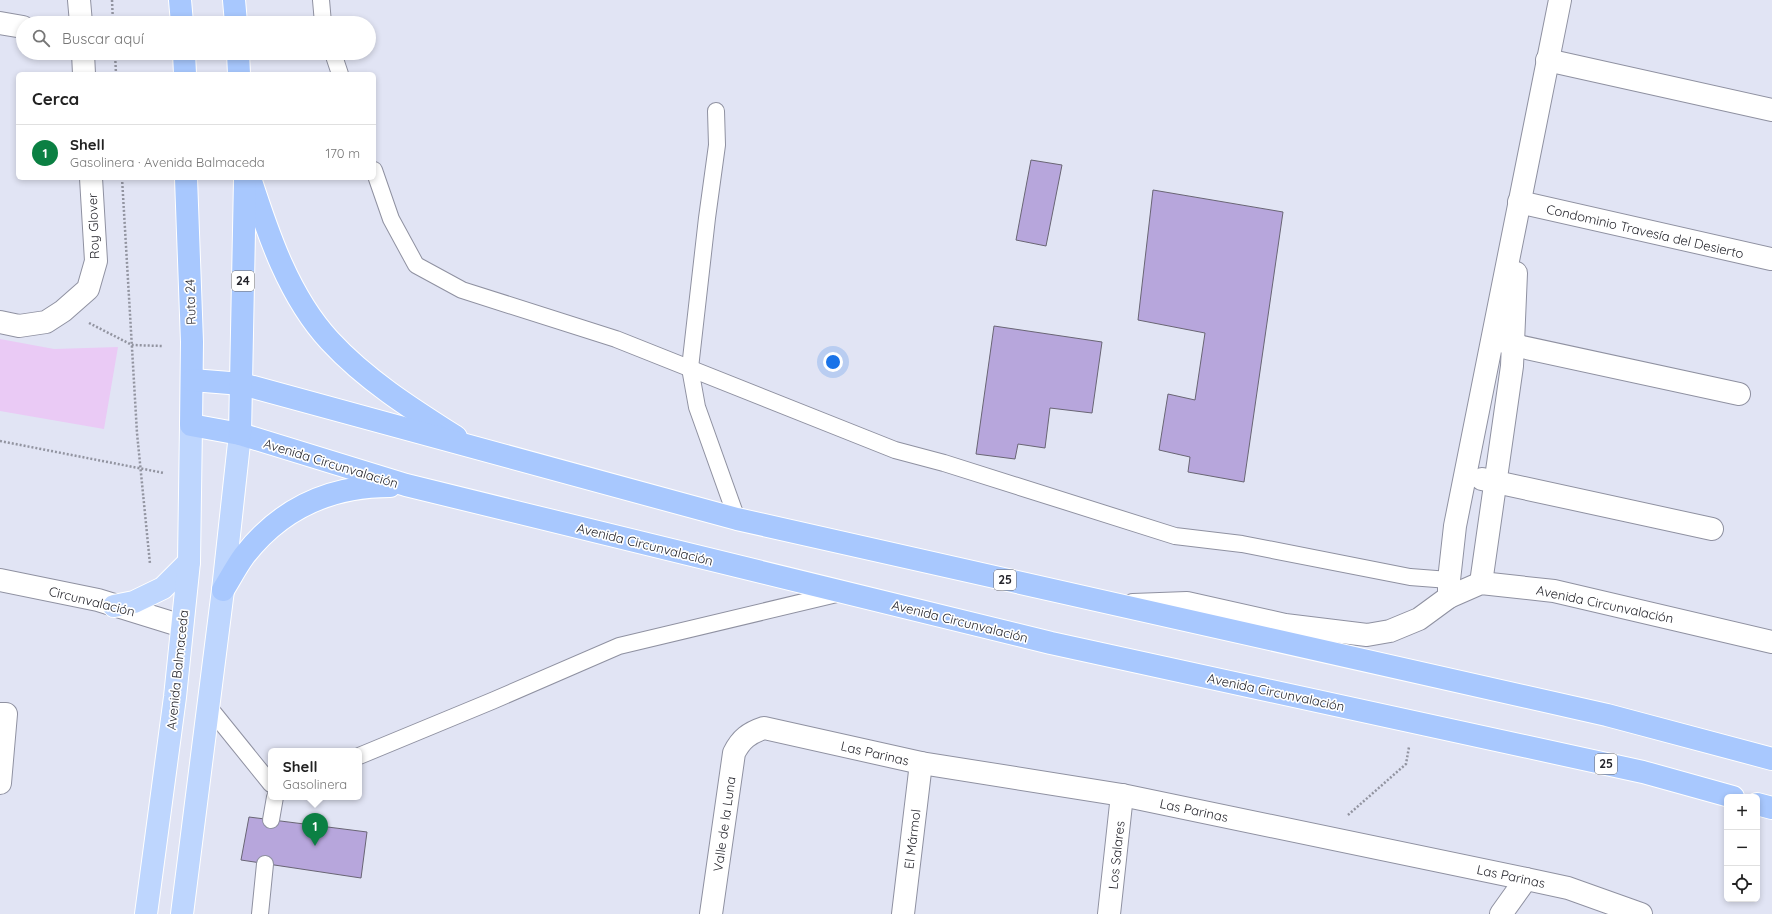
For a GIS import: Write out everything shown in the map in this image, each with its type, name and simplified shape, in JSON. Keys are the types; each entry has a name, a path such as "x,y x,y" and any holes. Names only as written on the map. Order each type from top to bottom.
{"highway":[{"path":"180,0 181,16"},
{"path":"234,0 235,16"},
{"path":"184,60 185,72"},
{"path":"238,60 239,72"},
{"name":"Ruta 24","path":"186,180 192,380 191,426"},
{"name":"24","path":"242,384 245,180"},
{"path":"251,180 270,236 296,294 313,320 329,340 369,377 472,448"},
{"name":"Avenida Circunvalación","path":"192,380 242,384 737,520 1599,713 1772,759"},
{"path":"240,434 242,384"},
{"name":"Avenida Circunvalación","path":"191,426 240,434 406,485 1051,643 1643,772 1724,794"},
{"path":"223,590 243,557 259,538 278,521 297,508 336,491 406,485"},
{"path":"1760,805 1772,808"}],"main road":[{"name":"Avenida Balmaceda","path":"146,914 175,697 190,562 191,426"},
{"path":"182,914 223,590 240,434"},
{"path":"114,606 134,602 153,594 163,588 190,562"}],"street":[{"path":"79,0 80,16"},
{"path":"1449,589 1455,526 1560,0"},
{"path":"0,23 16,26"},
{"path":"83,60 84,72"},
{"path":"1547,60 1772,110"},
{"name":"Roy Glover","path":"10,324 46,322 63,311 88,289 96,261 91,180"},
{"path":"1481,583 1512,366 1519,202"},
{"name":"Condominio Travesía del Desierto","path":"1519,202 1771,260"},
{"path":"1492,338 1512,345 1739,394"},
{"path":"1465,475 1496,483 1712,528"},
{"name":"Circunvalación","path":"0,580 98,600 182,626"},
{"name":"Avenida Circunvalación","path":"1116,606 1187,603 1285,625 1367,635 1390,631 1419,619 1449,589 1481,583 1554,591 1772,642"},
{"path":"0,783 3,714"},
{"name":"Las Parinas","path":"745,736 764,728 920,763 1122,795 1568,888 1641,914"},
{"name":"Valle de la Luna","path":"711,914 734,753 738,744 745,736"},
{"name":"El Mármol","path":"903,914 920,763"},
{"name":"Los Salares","path":"1109,914 1122,795"},
{"path":"1501,914 1526,879"}],"lane":[{"path":"321,0 323,16"},
{"path":"335,60 339,72"},
{"path":"716,111 718,145 707,218 690,368 697,408 737,520"},
{"path":"376,176 391,219 416,265 462,290 616,339 895,450 944,463 1175,536 1242,544 1410,577 1449,589"},
{"path":"362,755 619,646 842,592"},
{"path":"208,706 268,780"},
{"path":"271,820 274,800"},
{"path":"260,914 265,864"}],"path":[{"path":"112,0 113,16"},
{"path":"115,60 116,72"},
{"path":"122,180 141,469 153,594"},
{"path":"63,311 132,346 163,346"},
{"path":"0,441 141,469 191,477"}],"shaded area":[{"path":"0,339 54,349 118,347 104,429 0,411"}],"building":[{"path":"1031,160 1062,165 1046,246 1016,240"},
{"path":"1153,190 1283,212 1244,482 1188,472 1190,457 1159,450 1168,394 1195,400 1205,333 1138,320"},
{"path":"994,326 1102,342 1092,413 1050,408 1045,448 1018,444 1015,459 976,454"},
{"path":"249,817 367,832 361,878 241,860"}],"place":[{"name":"Shell","path":"315,846"}]}
